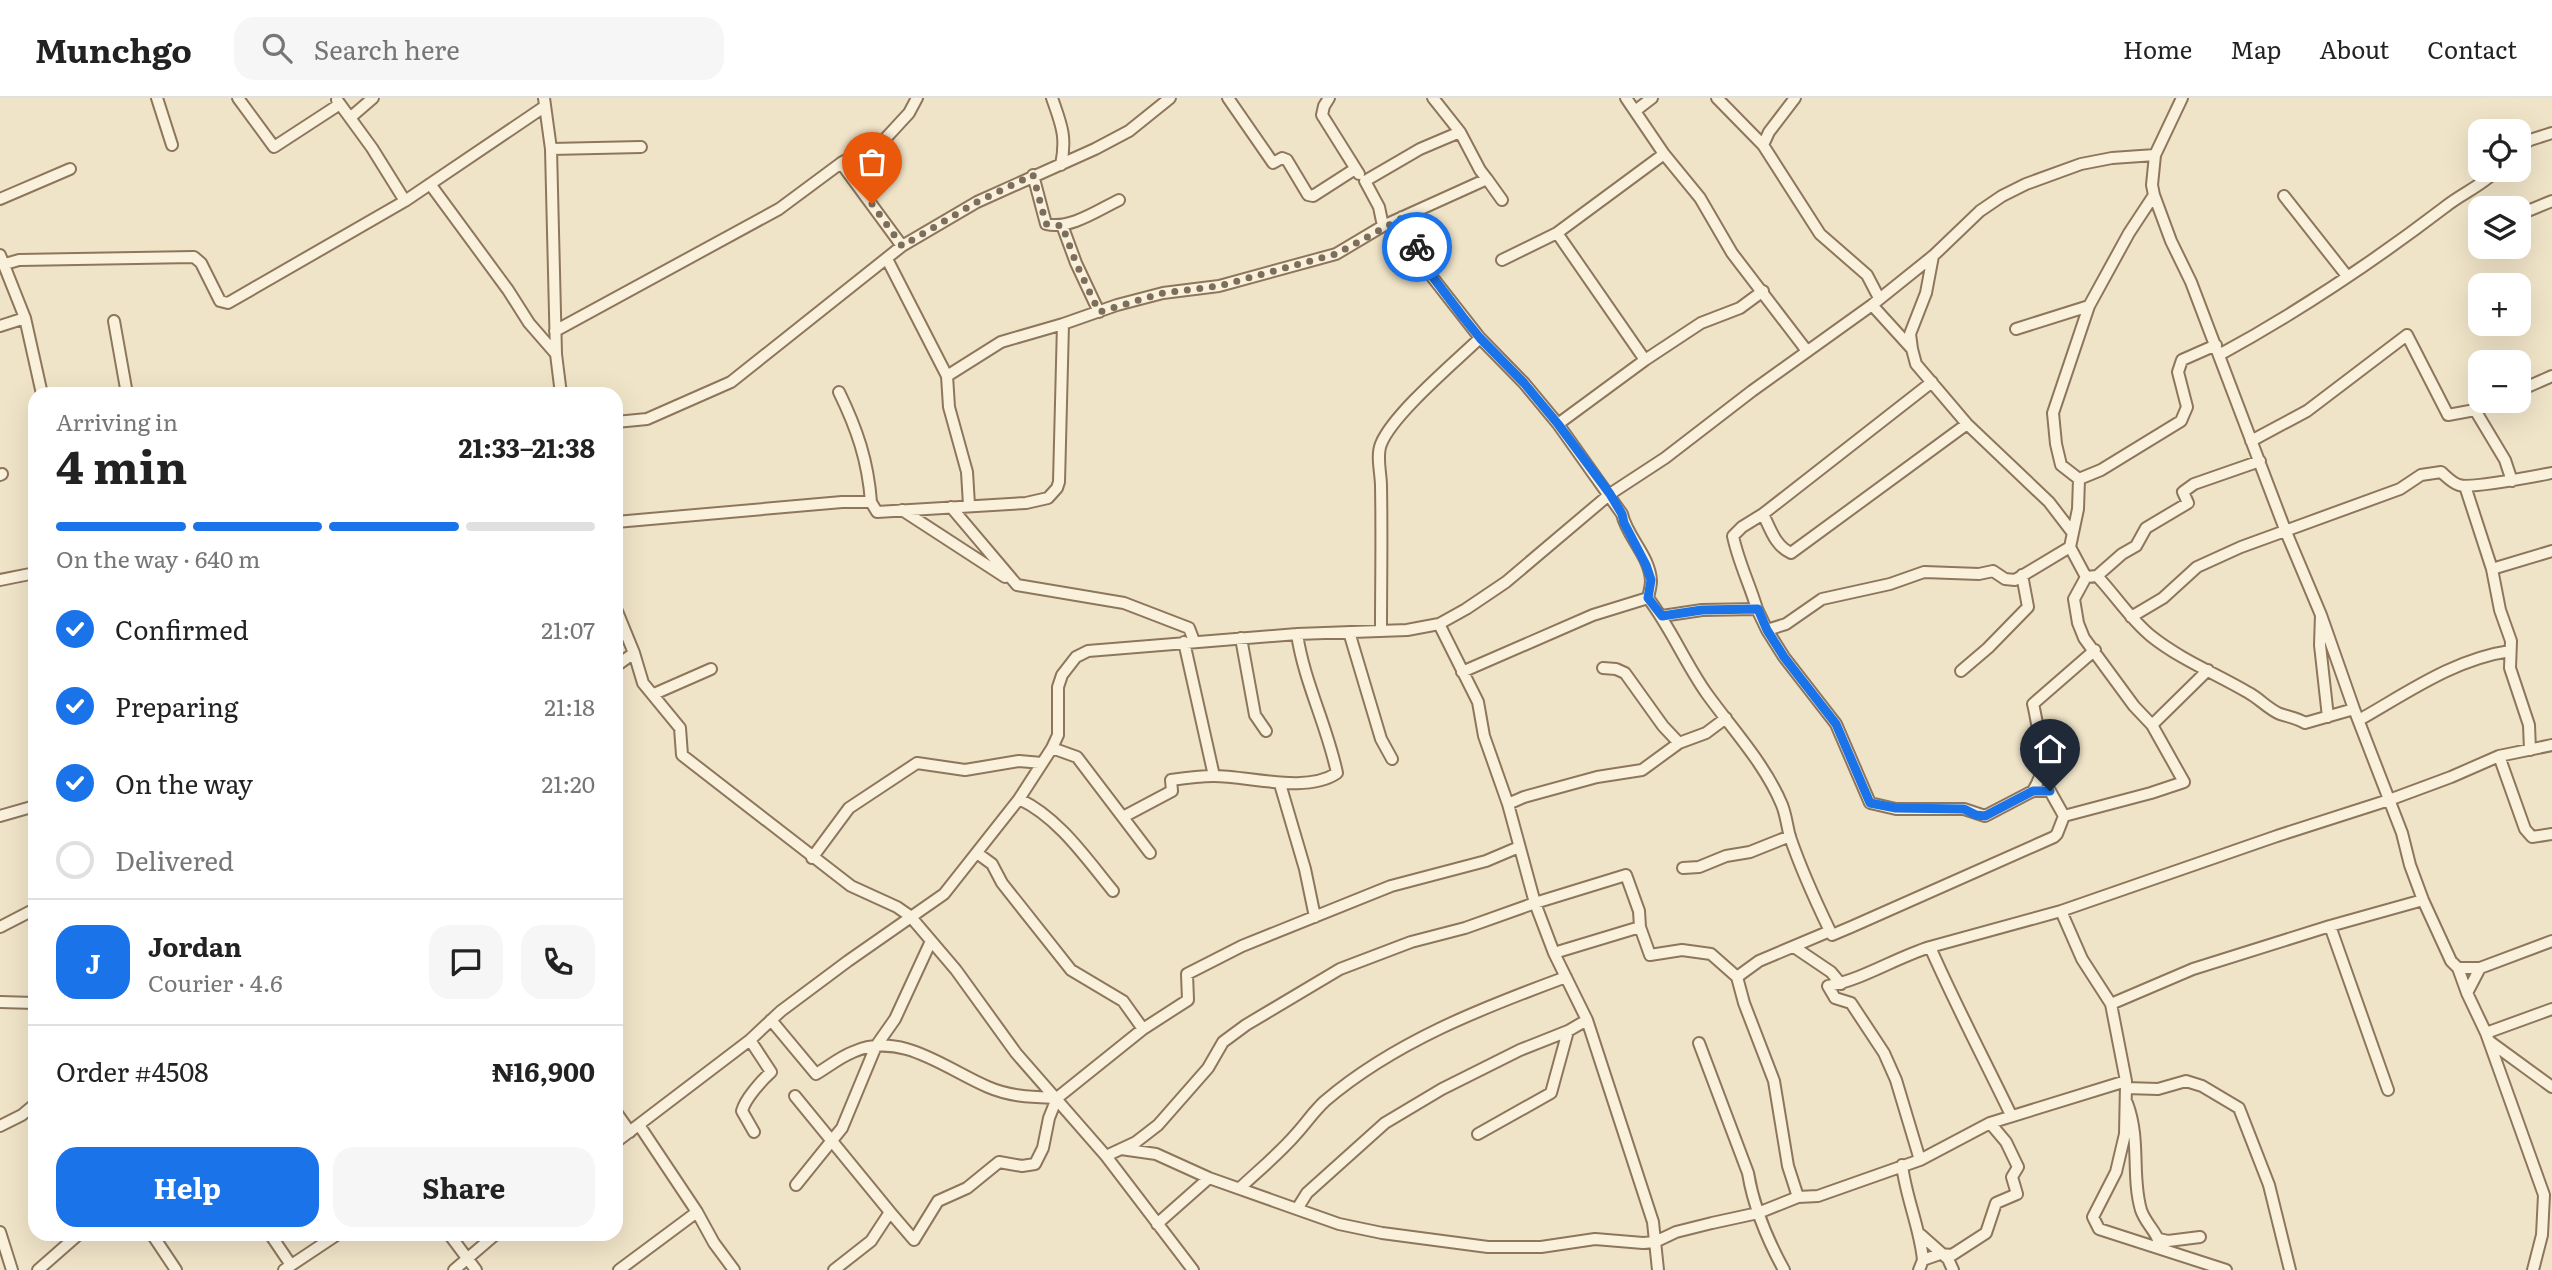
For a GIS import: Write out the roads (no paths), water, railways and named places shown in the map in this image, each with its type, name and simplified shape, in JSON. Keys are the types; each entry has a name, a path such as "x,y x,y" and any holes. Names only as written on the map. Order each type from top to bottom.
{"street":[{"path":"157,98 172,145"},
{"path":"238,98 274,147 338,101 405,201"},
{"path":"351,117 373,98"},
{"path":"555,331 779,209 841,163 885,139 909,113 916,98"},
{"path":"1052,98 1062,125 1064,148 1061,164"},
{"path":"623,421 647,419 731,382 902,246 977,202 1129,131 1170,98"},
{"path":"1228,98 1273,163 1282,158 1287,160 1308,195 1313,196 1355,169"},
{"path":"1329,98 1322,115 1365,181 1379,207 1383,226"},
{"path":"1433,98 1460,132 1502,200"},
{"path":"1626,98 1664,154 1700,198 1732,253 1807,351"},
{"path":"1635,111 1652,98"},
{"path":"1717,98 1763,145 1820,234 1867,275 1875,302 1912,349"},
{"path":"1763,145 1769,132 1795,98"},
{"path":"2182,98 2155,155 2152,185 2154,195 2171,241 2191,282 2286,532 2321,615 2402,833 2423,900 2451,961 2458,968 2487,1037 2543,1195 2542,1235 2533,1270"},
{"path":"40,387 25,318 2,259 194,257 201,263 220,301 228,303 405,201 544,103 551,149 555,331 560,387"},
{"path":"1365,181 1420,149 1460,132"},
{"path":"2531,140 2552,132"},
{"path":"551,149 641,147"},
{"path":"1502,260 1556,233 1664,154"},
{"path":"623,1137 750,1040 771,1020 910,916 941,897 1019,799 1052,748 1059,726 1058,687 1068,664 1076,657 1088,651 1297,634 1407,630 1439,624 1506,582 1610,494 1665,458 1875,302 1933,256 1980,211 2026,184 2081,164 2112,158 2155,155"},
{"path":"841,163 902,246"},
{"path":"0,199 70,169"},
{"path":"1033,175 1046,224 1062,225 1119,200"},
{"path":"947,376 1001,342 1163,293 1219,286 1336,254 1383,226 1487,179"},
{"path":"2079,479 2119,459 2181,421 2187,407 2187,397 2178,372 2182,360 2217,350 2260,332 2380,256 2481,182"},
{"path":"430,184 508,289 529,323 556,354"},
{"path":"2079,479 2061,465 2053,413 2089,306 2129,233 2154,195"},
{"path":"2284,196 2347,275"},
{"path":"2531,210 2552,201"},
{"path":"1402,218 1423,264 1480,338 1524,383 1558,424 1622,514 1651,580 1648,598 1662,616 1706,693 1770,780 1783,807 1790,836 1809,888 1832,935 2037,845 2057,834 2064,816"},
{"path":"1062,225 1099,312"},
{"path":"1556,233 1645,360"},
{"path":"1933,256 1926,293 1910,334 1916,364 1967,424 2049,502 2072,532"},
{"path":"887,259 947,376 948,407 967,471 969,505"},
{"path":"1558,424 1701,323 1740,308 1763,291"},
{"path":"2017,329 2089,306"},
{"path":"0,326 25,318"},
{"path":"114,321 126,387"},
{"path":"839,392 863,448 871,502 877,512 1026,503 1048,498 1057,488 1060,456 1063,324"},
{"path":"2252,441 2307,411 2406,335 2448,415 2468,411"},
{"path":"1381,631 1381,482 1378,452 1387,431 1480,338"},
{"path":"2531,385 2552,376"},
{"path":"1932,382 1763,514 1742,527 1733,536 1737,553 1767,630 1836,724 1870,803 1896,808 1964,809 1985,816 2033,791 2050,791 2064,816"},
{"path":"2476,413 2505,460 2512,481"},
{"path":"1763,514 1776,541 1783,550 1791,552 1967,424"},
{"path":"2064,816 2184,782 2152,725 2134,706 2084,638 2074,599 2092,577 2136,545 2146,528 2188,503 2183,492 2188,488 2260,461"},
{"path":"2131,617 2163,598 2197,567 2241,547 2400,489 2421,475 2441,472 2456,485 2465,486 2552,473"},
{"path":"2079,479 2078,509 2070,547 2092,577 2117,597 2131,617 2151,636 2254,695 2281,715 2291,716 2305,723 2356,714 2465,661 2486,654 2510,651"},
{"path":"2465,486 2492,569 2498,602 2511,641 2510,668 2529,725 2530,750"},
{"path":"623,521 722,511 871,502"},
{"path":"951,507 1017,585"},
{"path":"902,510 1017,585 1124,603 1189,628 1189,642 1214,776"},
{"path":"1767,630 1786,624 1822,599 1890,584 1924,572 1979,574 1993,571 2005,579 2015,580 2070,547"},
{"path":"2492,569 2552,551"},
{"path":"0,580 28,574"},
{"path":"1961,671 2028,607 2022,575"},
{"path":"1462,672 1593,615 1648,598"},
{"path":"1662,616 1702,610 1758,609"},
{"path":"2321,615 2320,645 2328,717"},
{"path":"1439,624 1478,702 1484,736 1508,804 1535,903 1554,953 1587,1020 1646,1197 1653,1222 1658,1270"},
{"path":"1782,651 1786,624"},
{"path":"623,626 643,683 680,728 682,755 850,886 897,907 910,916 956,970 1016,1054 1106,1156 1193,1270"},
{"path":"1349,632 1381,739 1392,760"},
{"path":"1123,817 1172,791 1171,779 1214,776 1280,784 1328,779 1336,773 1327,733 1301,664 1297,634"},
{"path":"1241,638 1255,715 1266,731"},
{"path":"2033,791 2044,760 2033,704 2095,650"},
{"path":"623,661 634,653"},
{"path":"1603,668 1616,668 1625,673 1663,726 1679,743"},
{"path":"654,694 711,669"},
{"path":"2152,725 2208,670"},
{"path":"1508,804 1524,797 1597,778 1635,773 1651,765 1679,743 1706,733 1726,718"},
{"path":"1851,1003 1835,998 1828,986 1845,983 1904,955 2061,911 2389,800 2499,756 2552,745"},
{"path":"1052,748 1077,757 1150,853"},
{"path":"2499,756 2525,829 2532,837 2552,834"},
{"path":"812,858 849,808 917,763 965,770 1019,761 1042,763"},
{"path":"1280,784 1305,869 1315,917"},
{"path":"1019,799 1032,805 1070,839 1113,891"},
{"path":"0,816 28,808"},
{"path":"1683,868 1699,867 1726,856 1750,852 1790,836"},
{"path":"795,1096 914,1240 938,1201 967,1188 999,1162 1022,1166 1035,1164 1043,1148 1049,1118 1057,1098 1143,1029 1188,1000 1187,974 1242,946 1391,886 1486,861 1519,847"},
{"path":"977,853 992,864 1002,883 1071,970 1123,1001 1143,1029"},
{"path":"1106,1156 1136,1142 1158,1125 1208,1068 1223,1042 1246,1025 1340,969 1411,942 1473,925 1626,875 1639,911 1640,926 1650,955 1682,950 1711,954 1737,977 1744,1003 1774,1081 1788,1166 1798,1197"},
{"path":"2111,1004 2193,969 2423,900"},
{"path":"2061,911 2082,959 2111,1004 2136,1137 2138,1198 2142,1213 2160,1244"},
{"path":"0,927 28,913"},
{"path":"1554,953 1640,926"},
{"path":"2330,926 2388,1090"},
{"path":"1737,977 1759,961 1830,931"},
{"path":"796,1185 842,1128 876,1046 895,1019 931,941"},
{"path":"2458,968 2480,968 2552,941"},
{"path":"1794,947 1845,983 1851,1003 1879,1044 1896,1080 1920,1160"},
{"path":"1930,947 1955,1006 2011,1115"},
{"path":"2467,993 2480,968"},
{"path":"1240,1188 1290,1140 1308,1117 1378,1062 1450,1024 1510,997 1566,977"},
{"path":"0,1003 28,1003"},
{"path":"2487,1037 2552,1009"},
{"path":"771,1020 816,1074 854,1051 891,1046 933,1058 988,1087 1016,1097 1057,1098"},
{"path":"1297,1209 1307,1193 1385,1123 1442,1089 1508,1055 1568,1031 1587,1020"},
{"path":"1478,1134 1551,1093 1568,1031"},
{"path":"2487,1037 2552,1087"},
{"path":"750,1040 771,1072 759,1082 757,1090 744,1104 742,1111 754,1132"},
{"path":"1699,1043 1748,1173 1766,1237 1784,1270"},
{"path":"1121,1149 1156,1154 1209,1178 1339,1224 1382,1233 1488,1247 1541,1247 1595,1239 1655,1242 1688,1229 1758,1213 1798,1197 1818,1196 1920,1160 1990,1122 2011,1115 2126,1089 2158,1089 2186,1081 2202,1086 2239,1108 2269,1185 2290,1270"},
{"path":"2126,1089 2125,1134 2116,1172 2093,1217 2099,1229 2160,1244 2226,1270"},
{"path":"0,1126 28,1110"},
{"path":"623,1118 635,1128 697,1212 714,1243 734,1270"},
{"path":"1921,1265 1940,1254 1952,1255 1986,1233 1996,1203 2017,1194 2012,1177 2018,1167 2006,1142 1990,1122"},
{"path":"1902,1166 1905,1189 1921,1235 1921,1265"},
{"path":"1157,1224 1209,1178"},
{"path":"620,1270 697,1212"},
{"path":"834,1270 871,1241 891,1212"},
{"path":"0,1232 12,1270"},
{"path":"1921,1235 1948,1259 1953,1270"},
{"path":"2160,1244 2200,1237"},
{"path":"38,1270 71,1241"},
{"path":"157,1241 176,1270"},
{"path":"274,1241 287,1268 328,1241"},
{"path":"454,1241 476,1270"},
{"path":"454,1270 487,1241"}]}
